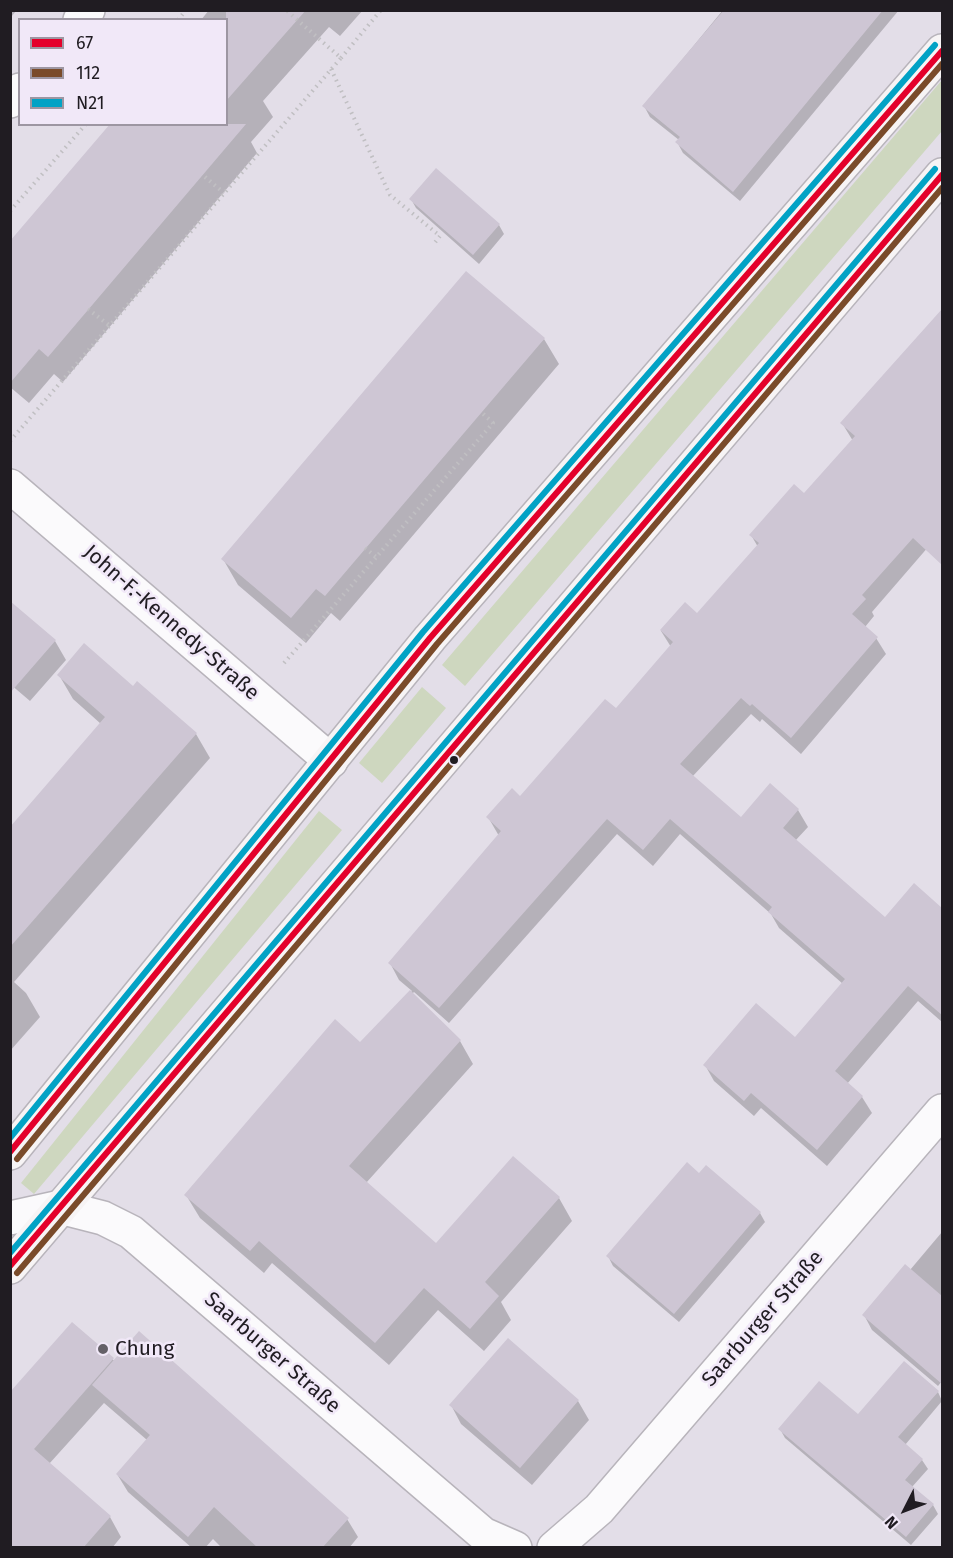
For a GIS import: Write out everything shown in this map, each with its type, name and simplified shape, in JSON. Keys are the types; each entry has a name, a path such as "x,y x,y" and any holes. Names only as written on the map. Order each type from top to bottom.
{"main road":[{"path":"10,1153 430,638 942,51"},
{"path":"10,1268 942,175"}],"street":[{"name":"John-F.-Kennedy-Straße","path":"10,486 331,761"},
{"name":"Saarburger Straße","path":"554,1548 599,1509 942,1111"},
{"name":"Saarburger Straße","path":"10,1218 60,1207 103,1218 131,1232 483,1534 515,1548"}],"path":[{"path":"10,15 15,10"},
{"path":"286,10 341,57"},
{"path":"10,441 381,10"},
{"path":"331,69 390,195 440,236 434,245"},
{"path":"10,211 84,126"},
{"path":"205,177 224,193"},
{"path":"88,309 110,326"},
{"path":"284,672 284,663 493,423 481,412"},
{"path":"365,549 376,557"}],"green space":[{"path":"942,80 942,131 465,686 442,665"},
{"path":"422,687 446,708 382,783 359,763"},
{"path":"319,811 342,830 34,1194 21,1183"}],"building":[{"path":"226,10 306,10 228,99 228,18 226,18"},
{"path":"724,10 883,10 733,192 675,142 680,137 642,106"},
{"path":"246,124 48,357 39,349 10,383 10,241 108,126"},
{"path":"436,168 500,224 473,255 409,199"},
{"path":"466,271 545,338 325,596 316,589 291,618 221,559"},
{"path":"942,309 942,565 913,538 862,595 866,599 852,614 878,637 791,738 752,704 750,706 741,698 680,764 741,817 770,783 799,809 783,828 885,917 914,883 942,908 942,1015 908,986 835,1071 863,1096 817,1150 751,1093 744,1101 703,1065 756,1003 795,1037 845,979 768,912 772,907 670,819 643,850 607,819 439,1008 388,963 501,831 486,817 512,788 520,796 605,699 616,708 673,642 660,630 685,602 697,613 759,543 749,535 794,484 804,493 855,436 840,423"},
{"path":"10,601 56,640 10,693"},
{"path":"84,643 133,686 137,681 197,733 10,947 10,827 105,717 57,675"},
{"path":"410,990 461,1040 349,1166 436,1243 513,1156 560,1197 485,1282 499,1296 470,1329 424,1288 375,1343 259,1241 250,1251 184,1195 335,1019 360,1042"},
{"path":"687,1162 699,1173 706,1165 761,1212 674,1314 606,1256"},
{"path":"905,1264 942,1296 942,1384 862,1315"},
{"path":"72,1322 114,1358 34,1449 111,1516 83,1548 10,1548 10,1392"},
{"path":"139,1331 349,1518 322,1548 258,1548 214,1507 188,1537 116,1474 150,1435 92,1385"},
{"path":"508,1338 579,1400 520,1468 449,1405"},
{"path":"904,1361 939,1391 898,1437 923,1459 905,1480 934,1504 906,1537 778,1429 819,1381 858,1414"}],"transit line":[{"name":"N21","path":"10,1138 423,632 935,45"},
{"name":"67","path":"10,1152 430,638 942,51"},
{"name":"112","path":"17,1159 437,644 942,64"},
{"name":"N21","path":"10,1253 935,169"},
{"name":"67","path":"10,1266 942,175"},
{"name":"112","path":"17,1273 942,188"}],"place":[{"name":"Chung","path":"103,1349"}]}
